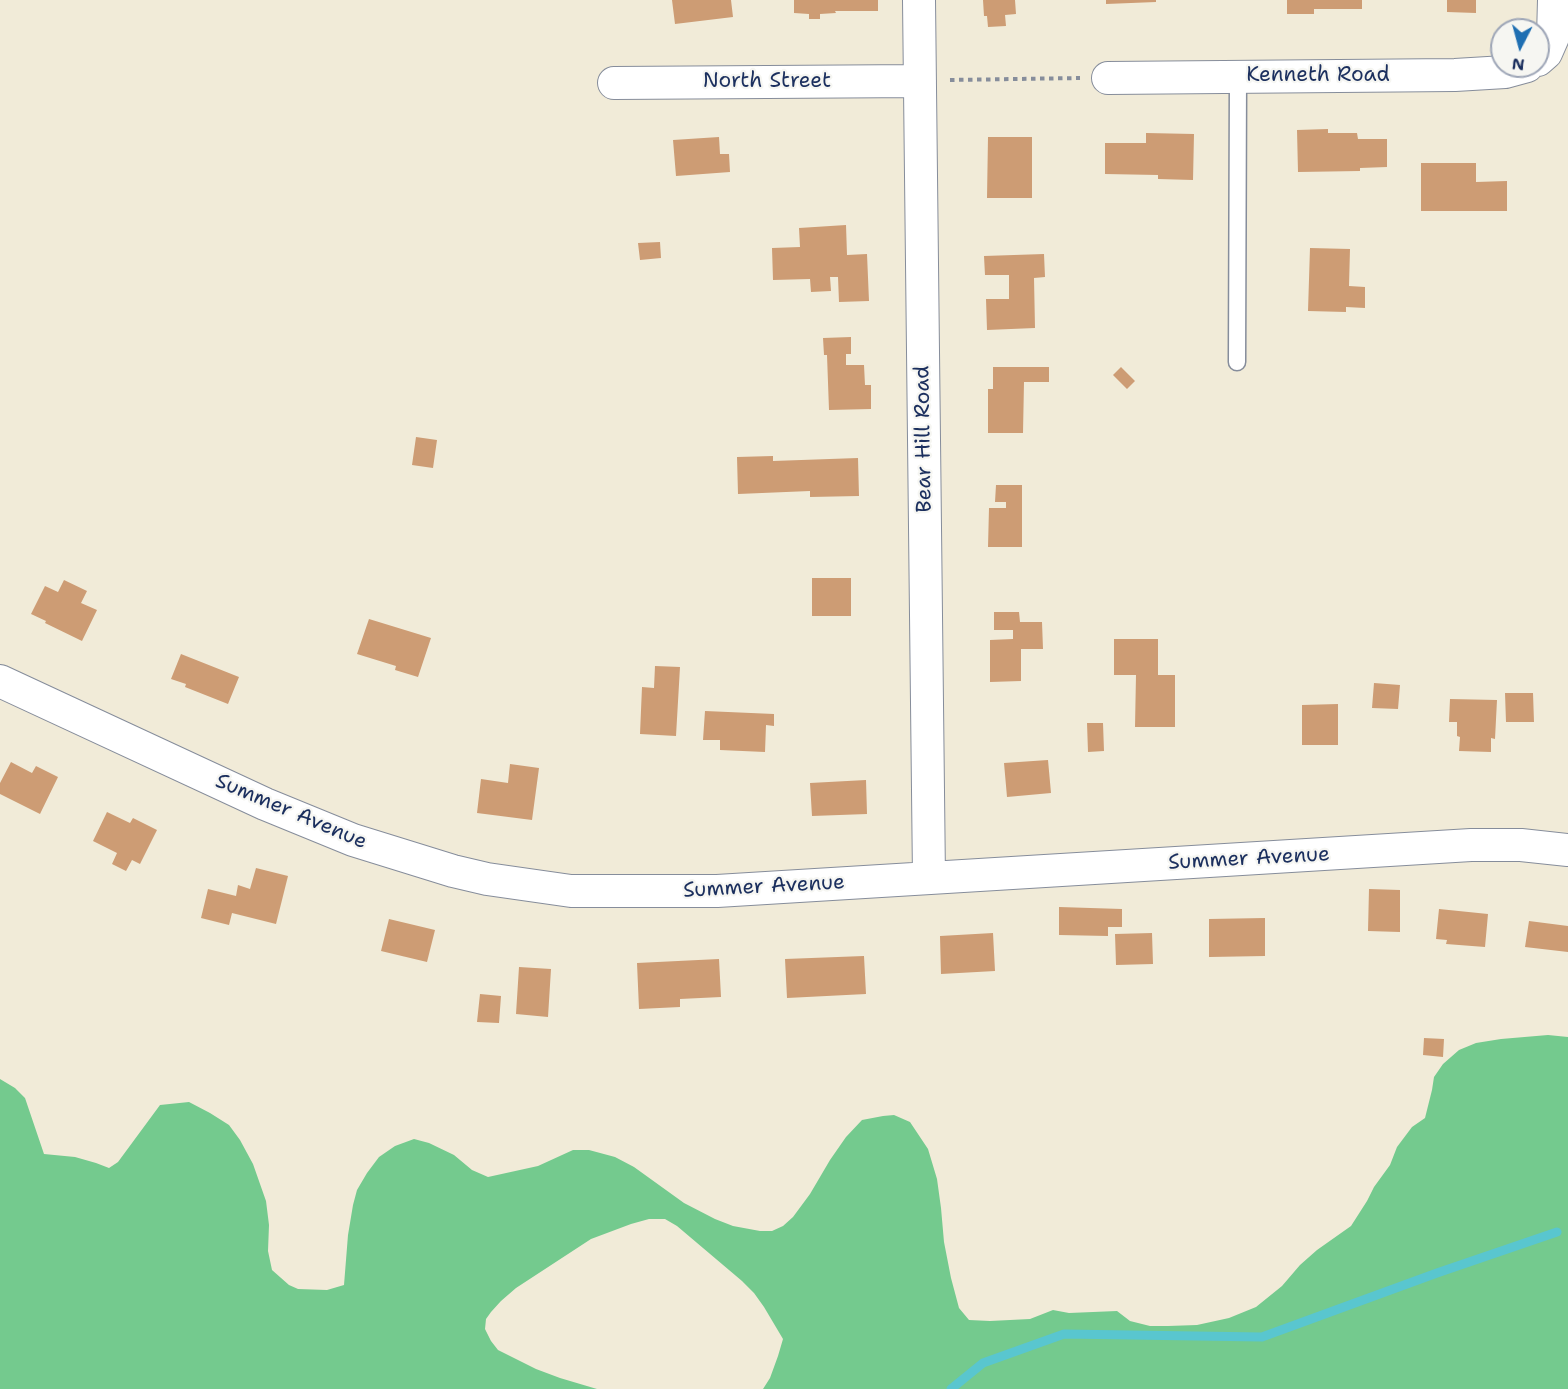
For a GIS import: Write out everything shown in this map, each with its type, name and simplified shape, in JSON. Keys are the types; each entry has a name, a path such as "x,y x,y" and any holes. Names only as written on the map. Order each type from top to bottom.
{"street":[{"name":"Bear Hill Road","path":"919,0 929,878"},
{"path":"1550,43 1553,37 1554,0"},
{"name":"Kenneth Road","path":"1108,78 1490,73"},
{"name":"North Street","path":"614,83 920,81"},
{"name":"Summer Avenue","path":"0,681 312,825 453,872 571,891 717,891 1471,845 1521,845 1568,850"}],"lane":[{"path":"1237,362 1238,77"}],"path":[{"path":"920,81 1108,78"}],"green space":[{"path":"1548,1035 1568,1037 1568,1389 763,1389 770,1378 783,1339 764,1307 742,1281 677,1226 665,1219 649,1219 591,1239 516,1288 486,1319 485,1329 498,1350 536,1369 597,1389 0,1389 0,1079 15,1088 25,1098 44,1154 75,1157 109,1168 118,1162 160,1105 189,1102 229,1125 253,1164 266,1201 269,1225 268,1251 272,1270 289,1285 298,1289 327,1290 344,1285 348,1235 357,1190 379,1157 395,1146 414,1139 429,1143 454,1155 472,1170 488,1177 538,1166 573,1150 589,1150 615,1157 634,1167 684,1203 715,1219 733,1226 772,1231 783,1226 793,1217 846,1137 862,1120 894,1115 910,1122 928,1149 937,1179 944,1242 951,1278 959,1308 969,1320 1030,1319 1053,1310 1069,1313 1117,1311 1130,1321 1150,1326 1168,1326 1197,1325 1229,1318 1256,1307 1282,1286 1317,1250 1351,1226 1390,1165 1397,1147 1412,1127 1425,1118 1434,1077 1443,1064 1459,1050 1476,1043"}],"building":[{"path":"672,0 731,0 733,17 675,24"},
{"path":"794,0 878,0 878,11 835,11 836,13 820,14 820,19 809,19 809,14 794,13"},
{"path":"983,0 1015,0 1016,14 1005,15 1006,26 988,27 987,16 984,16"},
{"path":"1106,0 1156,0 1156,2 1106,4"},
{"path":"1287,0 1362,0 1362,9 1314,9 1314,14 1287,14"},
{"path":"1447,0 1476,0 1476,13 1447,12"},
{"path":"1328,129 1328,133 1357,133 1358,139 1387,139 1387,167 1360,168 1360,171 1298,172 1297,130"},
{"path":"1146,133 1194,134 1193,180 1158,179 1158,175 1105,174 1105,143 1146,143"},
{"path":"719,137 720,154 729,154 730,172 676,176 673,140"},
{"path":"988,137 1032,137 1032,198 987,198"},
{"path":"1421,163 1476,163 1476,182 1507,181 1507,211 1421,211"},
{"path":"846,225 847,255 867,254 869,301 839,302 838,277 830,277 831,291 811,292 810,279 773,280 772,248 800,247 799,228"},
{"path":"660,242 661,258 640,260 638,243"},
{"path":"1310,248 1350,249 1349,286 1365,287 1365,308 1346,307 1346,312 1308,311"},
{"path":"1044,254 1045,277 1034,278 1035,328 987,330 986,299 1009,299 1009,275 985,275 984,256"},
{"path":"851,337 851,354 846,354 846,365 864,365 865,385 871,385 871,409 829,410 827,355 824,355 823,338"},
{"path":"993,367 1049,367 1049,382 1024,382 1023,433 988,433 988,389 993,389"},
{"path":"1121,367 1135,381 1127,389 1113,375"},
{"path":"416,437 437,440 433,468 412,465"},
{"path":"773,456 773,461 858,458 859,496 810,497 810,491 738,494 737,457"},
{"path":"996,485 1022,485 1022,547 988,547 989,508 1006,508 1006,502 995,502"},
{"path":"812,578 851,578 851,616 812,616"},
{"path":"64,580 87,591 81,603 97,610 82,641 31,614 45,586 58,592"},
{"path":"994,612 1019,612 1020,622 1042,622 1043,649 1021,649 1021,681 990,682 990,640 1013,639 1013,630 994,630"},
{"path":"369,619 431,638 418,677 395,670 396,666 357,654"},
{"path":"1114,639 1158,639 1158,675 1175,675 1175,727 1135,727 1136,675 1114,675"},
{"path":"181,654 239,677 228,704 171,679"},
{"path":"655,666 680,667 676,736 640,734 642,687 654,688"},
{"path":"1374,683 1400,685 1398,709 1372,708"},
{"path":"1505,693 1533,693 1534,722 1506,722"},
{"path":"1450,699 1497,700 1495,739 1491,738 1491,752 1459,751 1460,737 1457,736 1457,722 1449,722"},
{"path":"1338,704 1338,745 1302,745 1302,705"},
{"path":"705,711 774,714 774,726 766,725 765,752 720,750 720,740 703,740"},
{"path":"1087,723 1103,723 1104,751 1088,752"},
{"path":"1048,760 1051,793 1007,797 1004,763"},
{"path":"11,762 32,773 36,766 58,777 40,814 0,794 0,783"},
{"path":"510,764 539,768 532,820 477,813 481,779 508,783"},
{"path":"866,780 867,814 812,816 810,783"},
{"path":"107,812 130,823 133,818 157,830 140,864 132,860 126,871 112,864 117,853 93,841"},
{"path":"256,868 288,876 276,924 232,913 229,925 201,918 208,889 236,896 238,885 250,889"},
{"path":"1369,889 1400,890 1400,932 1368,931"},
{"path":"1059,907 1122,909 1122,927 1108,927 1108,936 1059,935"},
{"path":"1439,909 1488,914 1485,947 1446,944 1447,940 1436,939"},
{"path":"1265,918 1265,956 1209,957 1209,919"},
{"path":"389,919 435,930 427,962 381,951"},
{"path":"1529,921 1568,926 1568,952 1525,947"},
{"path":"993,933 995,971 941,974 940,936"},
{"path":"1152,933 1153,964 1116,965 1115,934"},
{"path":"864,956 866,994 787,998 785,959"},
{"path":"719,959 721,997 680,999 680,1007 639,1009 637,963"},
{"path":"519,967 551,969 548,1017 516,1014"},
{"path":"480,994 501,996 499,1023 477,1022"},
{"path":"1424,1038 1444,1039 1443,1057 1423,1055"}],"waterway":[{"path":"951,1389 983,1363 1064,1334 1262,1337 1557,1232"}]}
